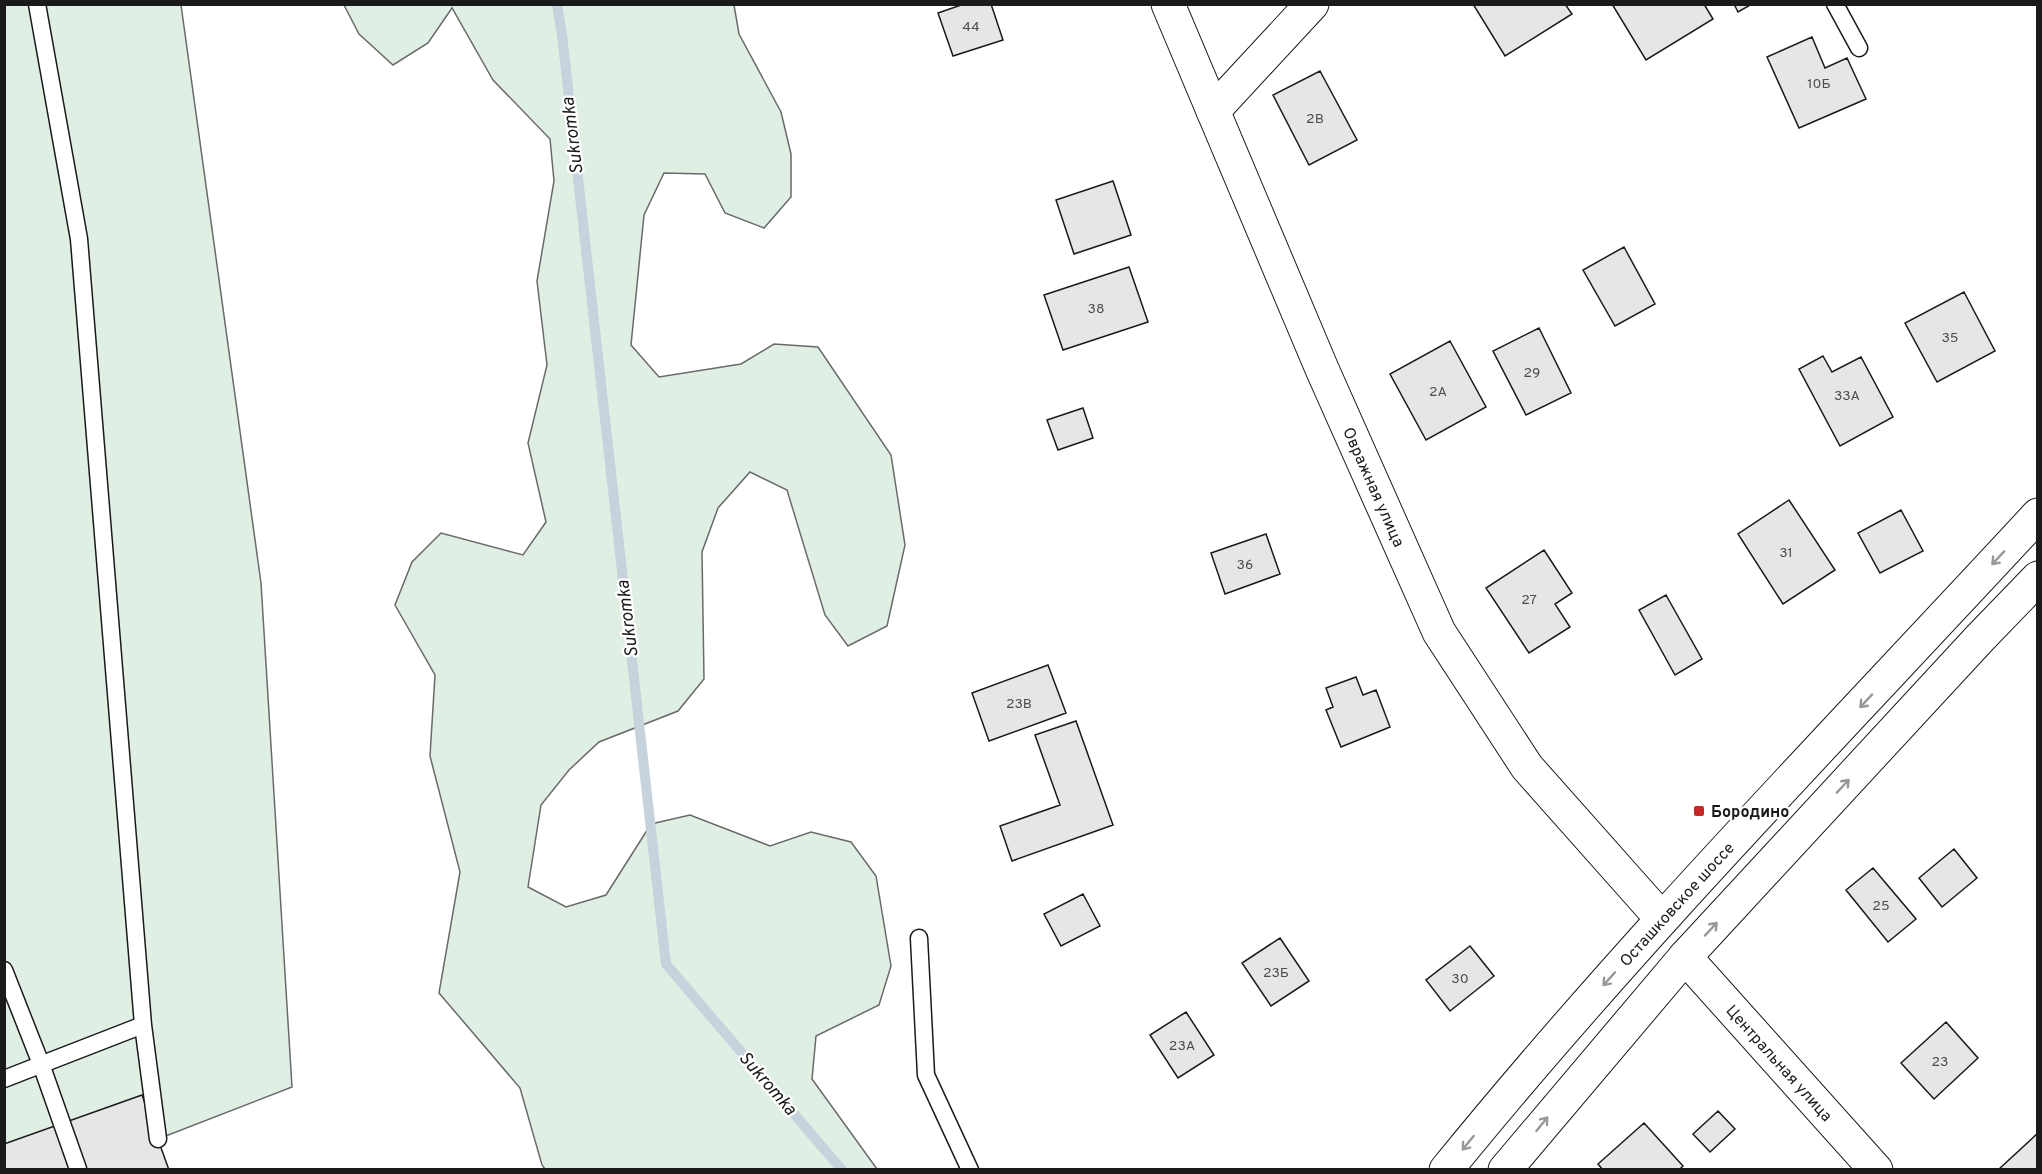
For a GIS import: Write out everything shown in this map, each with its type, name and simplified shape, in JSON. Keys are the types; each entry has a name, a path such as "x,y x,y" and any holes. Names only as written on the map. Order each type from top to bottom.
{"main road":[{"name":"Овражная улица","path":"1168,4 1322,369 1439,632 1527,767 1662,919"},
{"path":"1213,111 1312,4"},
{"name":"Осташковское шоссе","path":"1446,1170 1514,1087 1662,919 2037,514"},
{"path":"1505,1170 1685,957 2037,578"},
{"name":"Центральная улица","path":"1685,957 1876,1170"}],"lane":[{"path":"37,4 79,238 143,1025 158,1139"},
{"path":"1834,4 1859,48"},
{"path":"919,938 926,1075 970,1170"},
{"path":"4,969 78,1169"},
{"path":"4,1079 143,1025"}],"green space":[{"path":"5,5 181,5 261,583 292,1087 158,1139 5,1170"},
{"path":"344,5 734,5 739,34 781,112 791,154 791,197 764,228 725,213 705,174 664,173 644,215 631,345 659,377 741,364 774,344 818,347 891,455 905,545 887,626 848,646 825,615 787,490 750,472 718,508 702,552 704,679 678,711 599,742 569,770 541,805 528,887 566,907 606,895 651,824 690,815 770,846 811,832 851,842 876,876 891,966 879,1005 816,1036 812,1079 877,1169 545,1169 520,1088 439,993 460,872 430,756 435,675 395,605 412,562 441,533 523,555 546,522 528,443 547,365 537,281 554,181 550,139 493,80 452,8 428,43 393,65 359,34"}],"building":[{"path":"964,4 991,4 1003,40 953,56 938,13"},
{"path":"1473,4 1565,4 1572,14 1505,56"},
{"path":"1612,4 1704,4 1713,19 1646,60"},
{"path":"1734,4 1752,4 1738,12"},
{"path":"1812,37 1825,68 1847,58 1866,99 1799,128 1767,57"},
{"path":"1320,71 1357,140 1309,165 1273,95"},
{"path":"1113,181 1131,235 1074,254 1056,200"},
{"path":"1624,247 1655,304 1615,326 1583,270"},
{"path":"1129,267 1148,322 1063,350 1044,295"},
{"path":"1964,292 1995,351 1937,382 1905,323"},
{"path":"1539,328 1571,393 1526,415 1493,351"},
{"path":"1450,341 1486,407 1426,440 1390,374"},
{"path":"1823,356 1832,372 1861,357 1893,417 1840,446 1799,369"},
{"path":"1083,408 1093,438 1058,450 1047,420"},
{"path":"1789,500 1835,570 1783,604 1738,534"},
{"path":"1901,510 1923,551 1880,573 1858,533"},
{"path":"1266,534 1280,574 1225,594 1211,553"},
{"path":"1544,550 1572,593 1555,604 1570,627 1529,653 1486,588"},
{"path":"1666,595 1702,659 1675,675 1639,610"},
{"path":"1048,665 1066,713 989,741 972,693"},
{"path":"1356,677 1363,695 1376,690 1390,727 1341,747 1326,710 1333,707 1326,688"},
{"path":"1076,721 1113,825 1012,861 1000,826 1060,805 1035,735"},
{"path":"1954,849 1977,878 1942,907 1919,878"},
{"path":"1873,868 1916,919 1888,942 1846,890"},
{"path":"1083,894 1100,926 1061,946 1044,914"},
{"path":"1280,938 1309,981 1271,1006 1242,963"},
{"path":"1470,946 1494,976 1450,1011 1426,980"},
{"path":"1186,1012 1214,1055 1178,1078 1150,1035"},
{"path":"1946,1022 1978,1058 1934,1099 1901,1063"},
{"path":"142,1095 169,1170 4,1170 4,1144"},
{"path":"1718,1111 1735,1129 1710,1152 1693,1134"},
{"path":"1644,1123 1683,1166 1679,1170 1603,1170 1598,1164"},
{"path":"2038,1133 2038,1170 1998,1170"}],"waterway":[{"name":"Sukromka","path":"557,4 666,964 842,1170"}],"place":[{"name":"Бородино","path":"1699,811"}]}
